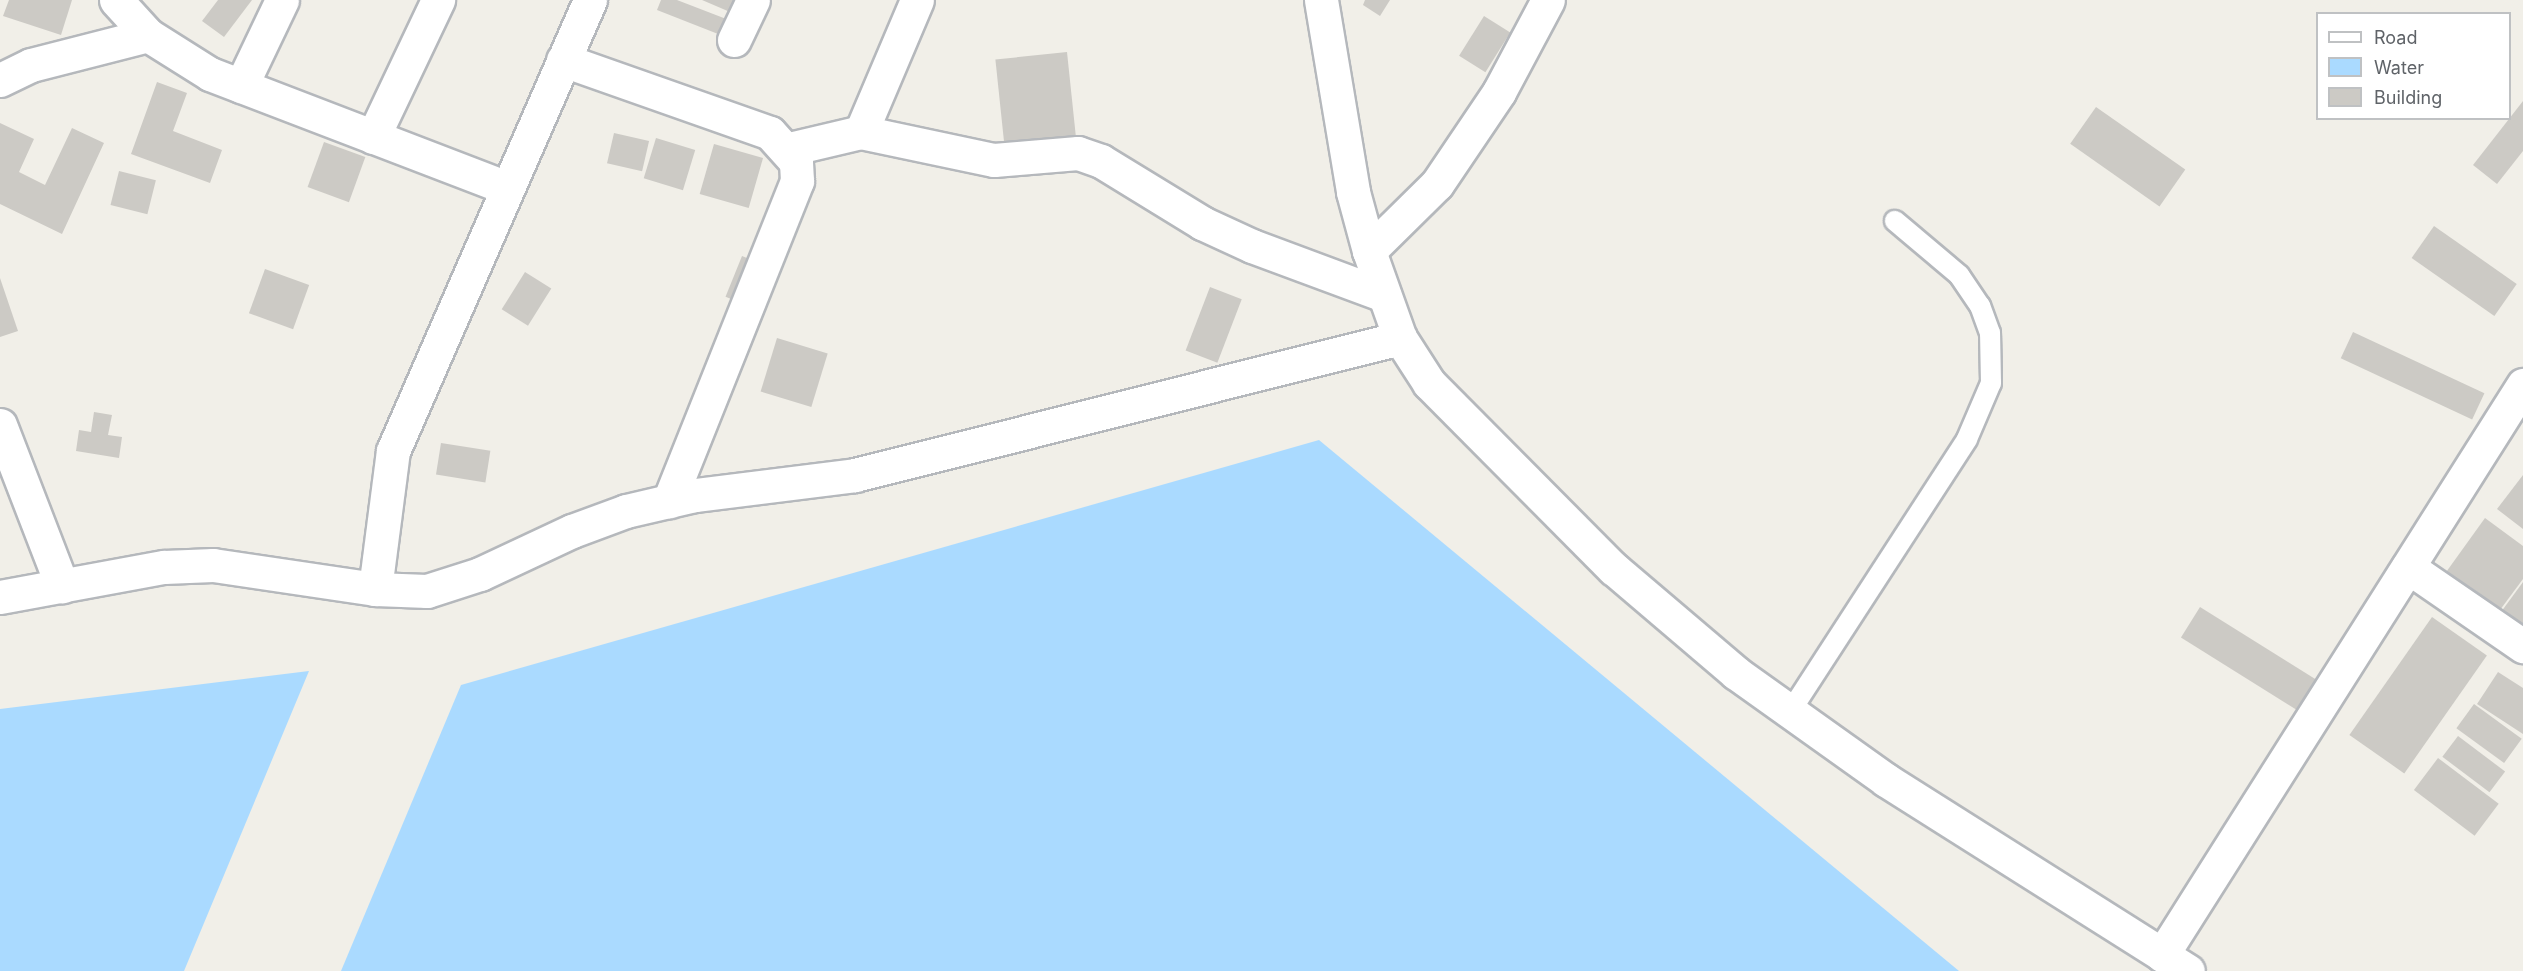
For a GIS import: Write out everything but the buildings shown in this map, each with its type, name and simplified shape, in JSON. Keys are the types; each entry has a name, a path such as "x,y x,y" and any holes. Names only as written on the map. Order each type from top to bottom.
{"street":[{"path":"241,86 282,0"},
{"path":"373,136 438,0"},
{"path":"375,589 393,451 590,0"},
{"path":"734,40 753,0"},
{"path":"861,132 917,0"},
{"path":"1321,0 1353,192 1384,296 1400,338 1429,383 1614,569 1736,673 1886,780 2175,963 2408,567 2519,401"},
{"path":"1370,251 1437,184 1499,92 1548,0"},
{"path":"120,2 148,35 192,64 241,86 507,188"},
{"path":"0,80 31,65 148,35"},
{"path":"563,60 770,133 789,149 796,162 797,181 669,501"},
{"path":"789,149 861,132 994,160 1078,153 1101,161 1242,241 1384,296"},
{"path":"0,597 164,567 213,565 375,589 427,591 480,574 572,531 669,501 855,475 1400,338"},
{"path":"0,424 62,586"},
{"path":"2408,567 2523,646"}],"lane":[{"path":"1790,712 1967,439 1991,383 1990,333 1980,306 1959,275 1895,221"}],"water":[{"path":"1319,440 1959,971 341,971 461,685"},
{"path":"309,671 184,971 0,971 0,709"}]}
